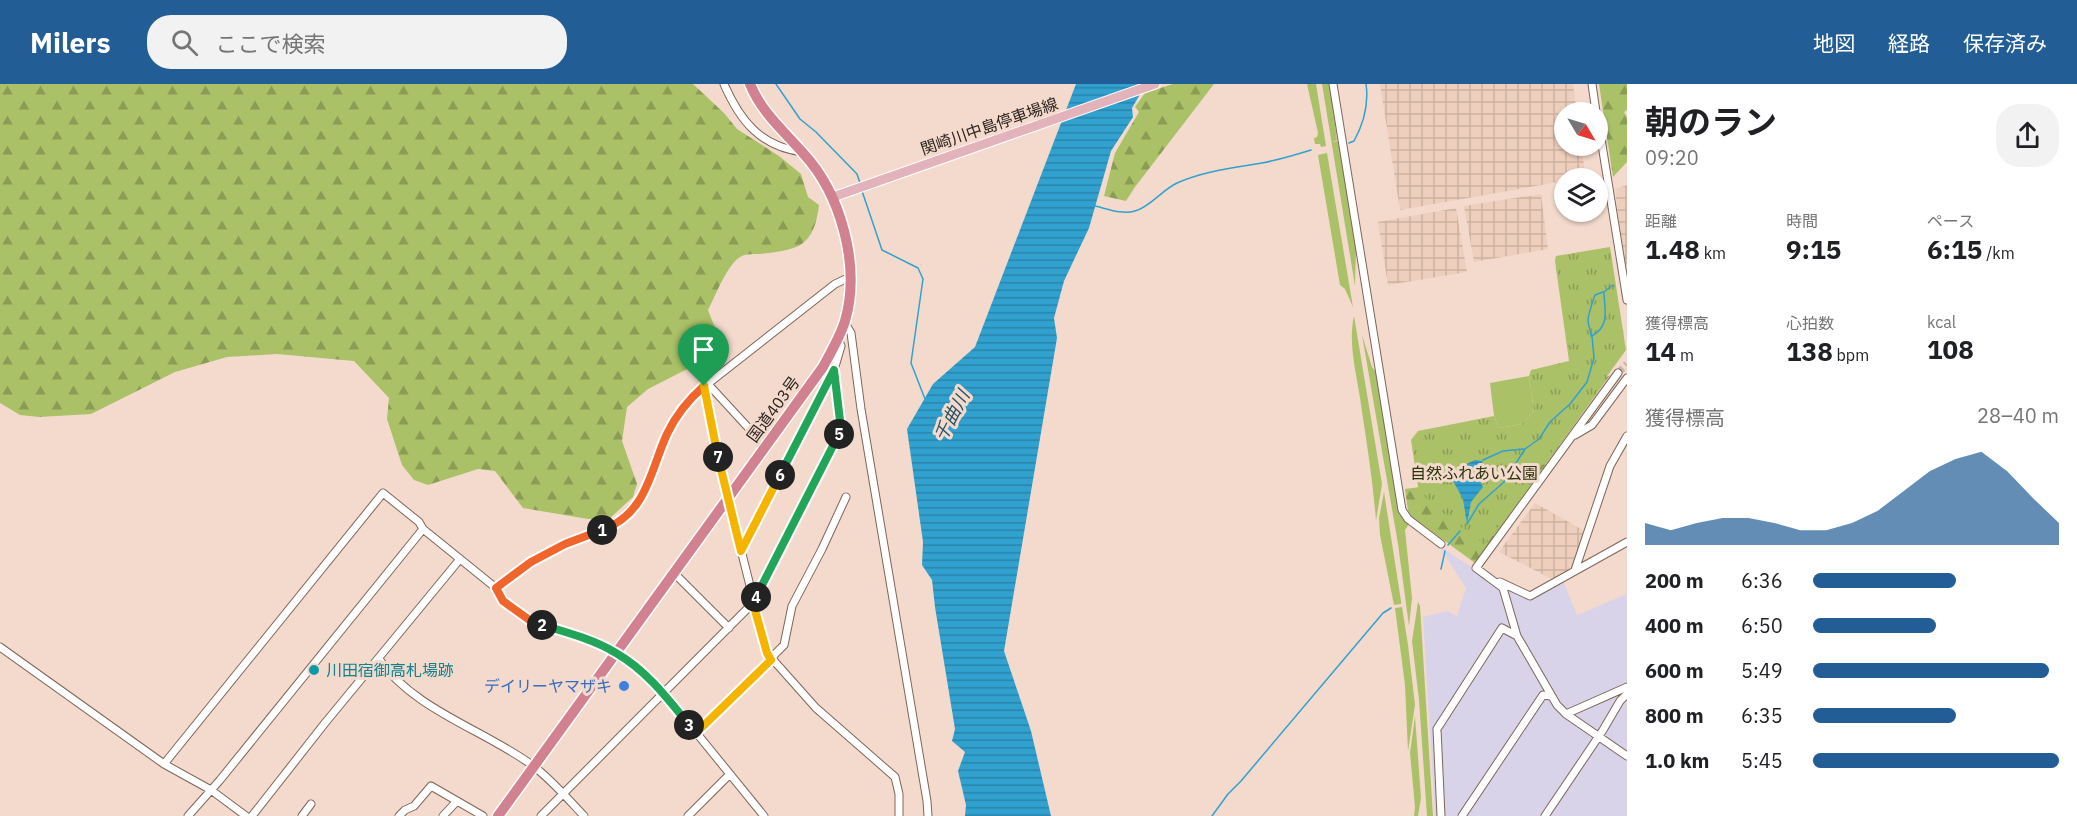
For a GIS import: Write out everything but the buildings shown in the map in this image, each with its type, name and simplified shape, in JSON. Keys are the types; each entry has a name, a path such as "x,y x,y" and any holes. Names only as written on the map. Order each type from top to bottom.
{"highway":[{"name":"国道403号","path":"498,816 823,367 844,322 850,296 850,277 846,239 837,195 803,152 769,118 750,84"}],"main road":[{"name":"関崎川中島停車場線","path":"837,195 1155,84"}],"street":[{"path":"724,84 731,101 749,127 771,144 789,151 803,152"},
{"path":"1333,84 1402,510 1408,519 1441,544"},
{"path":"1592,84 1595,102"},
{"path":"1605,156 1625,269 1627,300"},
{"path":"496,588 531,562 556,549 615,525 638,502 648,486 667,434 691,397 837,282 850,277"},
{"path":"837,282 850,296"},
{"path":"844,322 851,333 861,409 928,816"},
{"path":"741,551 834,370 841,346 838,338"},
{"path":"541,816 753,603 841,429 834,370"},
{"path":"1618,374 1476,568 1503,588 1517,636 1551,696 1566,714 1627,756"},
{"path":"1573,436 1592,425 1627,378"},
{"path":"706,385 765,446"},
{"path":"706,385 728,498 767,653 816,708 895,777 899,794 899,816"},
{"path":"1575,571 1610,466 1627,436"},
{"path":"164,764 383,493 419,522 423,529 496,588 503,601 535,624 578,636 616,652 664,693 763,815"},
{"path":"696,733 784,645 792,606 822,549 846,496"},
{"path":"188,816 423,529"},
{"path":"1485,575 1530,596 1627,542"},
{"path":"252,816 460,559"},
{"path":"673,572 729,628"},
{"path":"1441,816 1437,729 1502,628 1517,636"},
{"path":"0,647 164,764 211,790 246,816"},
{"path":"379,660 386,670 418,698 451,720 469,726 534,766 584,816"},
{"path":"1566,714 1627,687"},
{"path":"1545,816 1620,701 1627,694"},
{"path":"1462,816 1543,695 1551,696"},
{"path":"688,816 729,775"},
{"path":"399,816 414,806 431,786 483,816"},
{"path":"443,816 457,801"},
{"path":"302,816 311,804"}],"shaded area":[{"path":"1380,84 1573,84 1576,102 1554,102 1554,156 1583,156 1585,168 1554,168 1554,183 1400,210"},
{"path":"1627,185 1627,264 1624,266 1615,189"},
{"path":"1541,194 1548,249 1474,262 1464,206"},
{"path":"1456,208 1467,272 1388,285 1378,222"},
{"path":"1535,503 1588,533 1574,570 1554,580 1499,552"},
{"path":"1439,546 1485,576 1530,598 1563,581 1577,615 1627,594 1627,816 1435,816 1423,617 1447,611 1457,616 1466,588"}],"green space":[{"path":"0,84 693,84 724,113 737,129 779,156 801,174 808,197 819,205 817,219 813,230 802,244 785,251 744,255 732,265 708,310 719,338 707,359 648,389 627,407 622,441 637,484 633,497 609,519 588,519 523,508 495,471 478,469 428,485 414,480 402,465 387,419 389,398 354,361 277,354 227,357 175,372 91,414 39,417 20,415 0,403"},
{"path":"1173,84 1214,84 1126,201 1104,196 1115,153 1139,112 1135,107 1145,93"},
{"path":"1307,84 1316,84 1326,146 1321,147 1320,144 1315,144 1314,138 1318,133"},
{"path":"1322,84 1330,84 1337,140 1332,142 1338,141 1346,177 1356,250 1355,286"},
{"path":"1599,84 1627,84 1627,110 1624,112 1627,117 1627,162 1613,177 1608,144 1608,102 1602,102"},
{"path":"1327,153 1353,307 1345,289 1340,285 1318,155"},
{"name":"自然ふれあい公園","path":"1610,247 1626,350 1485,545 1429,502 1418,487 1411,440 1418,431 1494,416 1499,428 1522,424 1534,411 1529,376 1531,370 1569,361 1556,256"},
{"path":"1354,316 1382,484 1376,521 1353,357"},
{"path":"1362,335 1372,367 1376,372 1400,515 1409,524 1405,530 1412,598 1409,626 1398,544"},
{"path":"1610,375 1475,563 1412,517 1408,511 1405,489 1435,485"},
{"path":"1529,376 1534,411 1522,424 1499,428 1494,416 1490,383"},
{"path":"1384,492 1401,601 1401,604 1394,605 1380,535 1379,518"},
{"path":"1418,602 1433,816 1427,816 1419,700 1412,641"},
{"path":"1402,607 1415,705 1408,751 1405,685 1395,608"},
{"path":"1415,716 1421,798 1418,816 1414,816 1410,753"}],"water":[{"name":"千曲川","path":"1076,84 1146,84 1132,108 1133,117 1111,151 1089,228 1064,281 1054,318 1057,338 1004,651 1031,731 1051,816 965,816 966,805 958,771 965,752 952,741 955,729 932,580 922,565 923,542 907,429 933,384 975,347"},
{"path":"1475,460 1483,461 1477,475 1483,487 1471,502 1467,524 1463,499 1452,479 1458,468"}],"waterway":[{"path":"776,84 800,119 857,174 860,183"},
{"path":"1349,143 1354,141 1363,121 1367,99 1366,84"},
{"path":"1095,206 1120,212 1135,211 1146,206 1172,186 1187,179 1311,150"},
{"path":"862,191 882,250 918,268 923,279 911,363 925,399"},
{"path":"1467,524 1479,504 1504,482 1525,449 1539,439 1550,422 1570,404 1587,382 1594,358 1592,336 1602,327 1605,316 1604,292 1613,285"},
{"path":"1591,336 1588,320 1590,312 1595,295 1603,292"},
{"path":"1483,460 1503,451 1524,449"},
{"path":"1448,545 1460,531"},
{"path":"1441,569 1445,551"},
{"path":"1212,816 1228,794 1383,613 1391,608"}],"tunnel":[{"path":"1618,373 1627,364"}],"place":[{"name":"川田宿御高札場跡","path":"314,670"},
{"name":"デイリーヤマザキ","path":"624,686"}],"route":[{"path":"834,370 841,429 753,603 771,660 696,733 664,693 616,652 578,636 535,624 503,601 496,588 531,562 565,544 615,525 638,502 648,486 667,434 691,397 704,386 717,455 741,551 834,370"}]}
